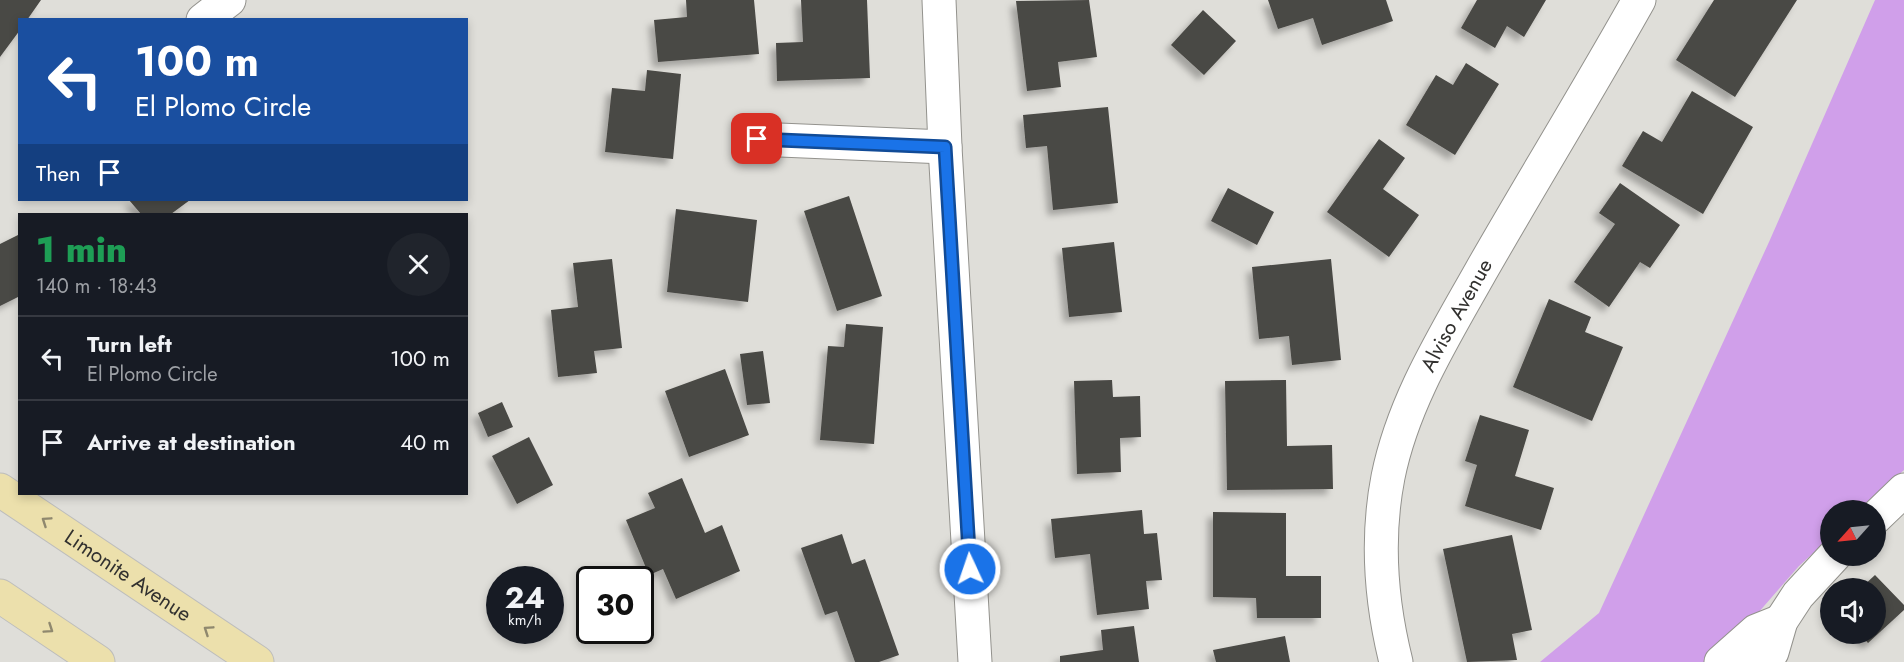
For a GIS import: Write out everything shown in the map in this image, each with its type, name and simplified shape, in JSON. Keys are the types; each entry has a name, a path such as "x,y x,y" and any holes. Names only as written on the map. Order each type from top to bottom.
{"main road":[{"name":"Limonite Avenue","path":"0,490 257,662"},
{"path":"0,596 98,662"}],"street":[{"path":"206,18 229,0"},
{"path":"939,0 945,147 975,662"},
{"name":"Alviso Avenue","path":"1396,662 1388,628 1382,581 1382,531 1388,478 1411,401 1453,321 1639,0"},
{"path":"757,139 945,147"},
{"path":"1886,507 1904,490"},
{"path":"1761,662 1772,652 1781,621 1798,595 1824,566"},
{"path":"1721,662 1756,631 1781,621"}],"shaded area":[{"path":"1875,0 1904,0 1904,470 1871,500 1820,500 1820,547 1799,566 1751,621 1709,662 1540,662 1599,613 1769,242"}],"building":[{"path":"0,0 41,0 28,18 18,18 18,33 0,57"},
{"path":"686,0 754,0 759,54 658,62 654,20 687,17"},
{"path":"801,0 867,0 870,78 777,81 776,43 803,42"},
{"path":"1089,0 1097,57 1058,62 1061,87 1027,91 1016,1"},
{"path":"1268,0 1386,0 1393,21 1322,45 1313,18 1278,29"},
{"path":"1477,0 1546,0 1524,37 1507,26 1495,48 1461,28"},
{"path":"1714,0 1797,0 1735,97 1676,60"},
{"path":"1203,10 1236,41 1204,75 1171,45"},
{"path":"1466,63 1499,84 1455,155 1406,125 1436,75 1453,85"},
{"path":"647,70 681,74 673,159 605,152 612,88 645,91"},
{"path":"1692,91 1753,127 1703,214 1622,166 1643,131 1662,142"},
{"path":"1108,107 1118,203 1053,210 1047,146 1026,148 1023,115"},
{"path":"1379,139 1405,158 1383,189 1419,215 1389,257 1327,212"},
{"path":"1620,183 1680,225 1650,268 1640,262 1609,307 1574,282 1615,224 1599,213"},
{"path":"1228,188 1274,212 1257,245 1211,221"},
{"path":"849,196 882,296 837,311 804,211"},
{"path":"130,201 189,201 172,213 140,213"},
{"path":"676,209 757,220 748,302 667,292"},
{"path":"18,235 18,297 0,306 0,244"},
{"path":"1114,242 1122,312 1069,317 1062,248"},
{"path":"612,259 622,348 594,351 597,373 558,377 551,310 578,307 573,263"},
{"path":"1331,259 1341,360 1292,365 1289,336 1259,339 1252,267"},
{"path":"1549,299 1591,317 1585,332 1623,347 1592,421 1513,387"},
{"path":"846,324 883,327 874,444 820,440 828,346 844,347"},
{"path":"763,351 770,403 747,405 740,354"},
{"path":"725,369 749,435 689,457 665,391"},
{"path":"1112,380 1113,397 1140,396 1141,437 1120,438 1121,472 1077,474 1074,381"},
{"path":"1286,380 1287,446 1332,445 1333,489 1227,490 1225,381"},
{"path":"502,402 513,427 488,437 478,413"},
{"path":"1480,415 1529,430 1515,476 1554,488 1541,530 1465,506 1477,465 1465,461"},
{"path":"529,437 553,485 517,504 492,456"},
{"path":"682,478 705,533 722,525 740,571 676,599 663,569 654,573 654,566 645,566 626,520 655,508 648,493"},
{"path":"1142,510 1144,534 1157,533 1162,580 1146,581 1149,609 1097,615 1090,554 1055,558 1051,519"},
{"path":"1213,512 1286,513 1286,576 1321,576 1321,618 1257,618 1256,598 1213,597"},
{"path":"842,534 852,564 865,559 899,655 879,662 855,662 837,611 825,615 801,548"},
{"path":"1512,535 1532,630 1512,634 1517,660 1467,662 1443,549"},
{"path":"1886,586 1904,605 1904,610 1886,626"},
{"path":"1134,626 1139,662 1060,662 1060,656 1103,650 1101,630"},
{"path":"1285,636 1290,662 1216,662 1213,650"}],"route":[{"path":"757,139 945,147 970,569"}]}
